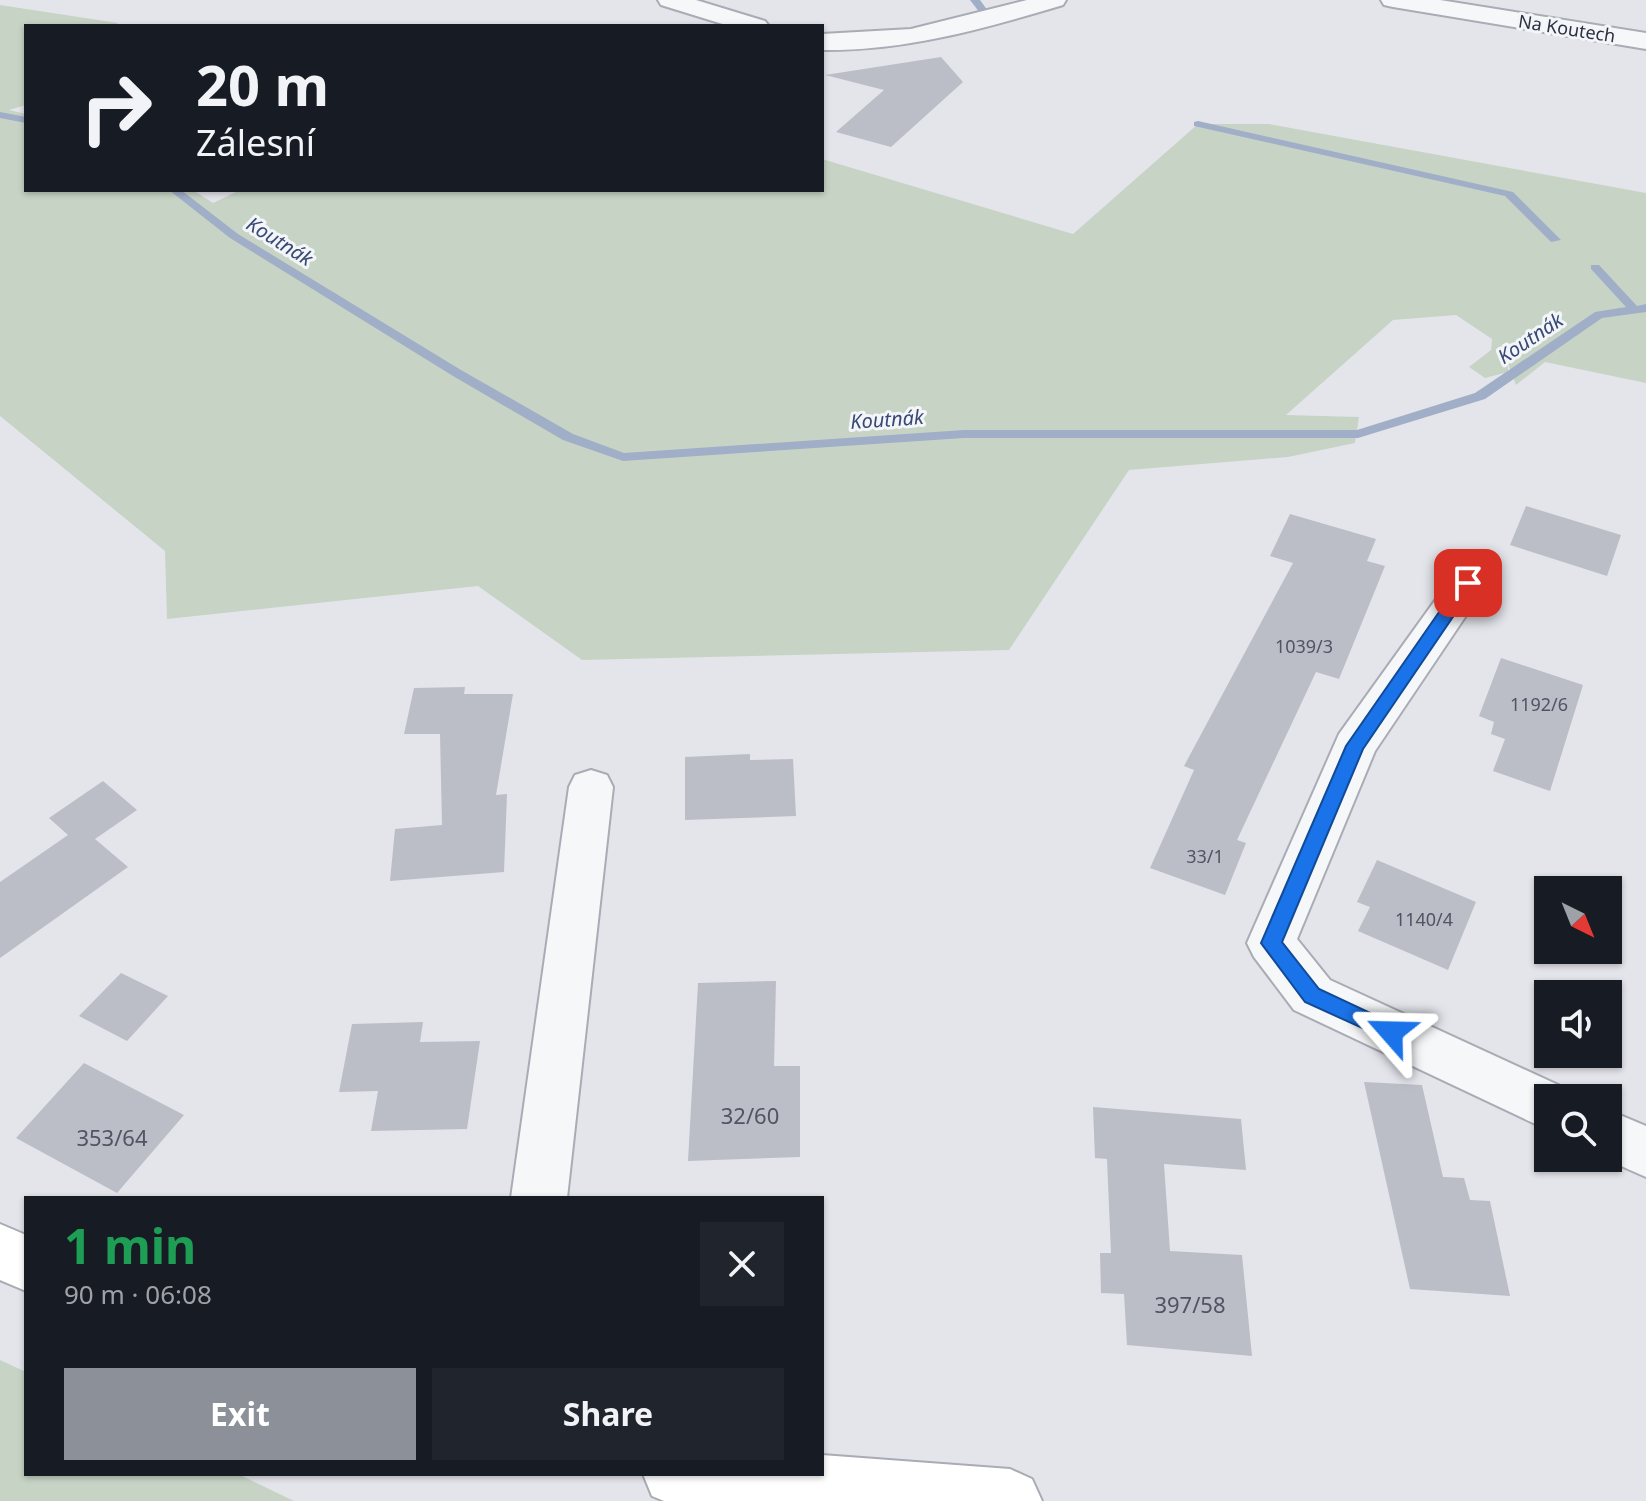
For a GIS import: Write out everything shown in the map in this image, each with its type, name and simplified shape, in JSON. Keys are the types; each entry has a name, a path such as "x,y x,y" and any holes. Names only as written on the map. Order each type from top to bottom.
{"main road":[{"path":"0,1251 24,1263"},
{"path":"699,1476 1010,1501"}],"street":[{"path":"670,0 749,24"},
{"path":"824,42 854,44 914,39 1054,0"},
{"name":"Na Koutech","path":"1393,0 1646,41"},
{"path":"1468,583 1355,746 1271,943 1312,995 1534,1099"},
{"path":"539,1196 591,787"},
{"path":"1622,1141 1646,1152"}],"green space":[{"path":"0,5 118,23 24,24 24,106 9,110 24,114 24,192 196,192 213,203 236,192 824,192 824,160 1073,234 1198,124 1269,124 1646,193 1646,383 1545,362 1516,385 1508,364 1508,372 1485,378 1469,367 1491,350 1492,339 1456,315 1393,320 1286,415 1359,417 1355,443 1288,457 1129,470 1009,650 582,660 478,586 167,619 165,551 0,416"},
{"path":"0,1360 24,1371 24,1476 242,1476 294,1501 0,1501"}],"building":[{"path":"941,57 963,82 891,147 836,132 884,90 825,75"},
{"path":"1526,506 1621,535 1607,576 1510,545"},
{"path":"1290,514 1376,539 1367,561 1385,566 1339,679 1316,672 1237,840 1246,843 1225,895 1150,868 1194,770 1184,766 1293,563 1270,556"},
{"path":"1501,658 1583,685 1550,791 1493,771 1505,739 1491,734 1494,722 1479,716"},
{"path":"465,687 464,694 513,694 496,795 507,794 504,872 390,881 395,829 442,825 440,734 404,734 414,688"},
{"path":"750,754 750,760 793,759 796,816 685,820 685,757"},
{"path":"103,781 137,810 95,839 128,867 0,958 0,882 68,835 49,818"},
{"path":"1377,860 1476,902 1448,970 1358,931 1370,907 1357,902"},
{"path":"121,973 168,996 127,1041 79,1016"},
{"path":"776,981 774,1066 800,1066 800,1157 688,1161 698,983"},
{"path":"423,1022 420,1042 480,1041 467,1129 371,1131 378,1091 339,1092 352,1024"},
{"path":"84,1063 184,1115 117,1193 16,1138"},
{"path":"1364,1082 1422,1085 1443,1177 1464,1178 1470,1200 1490,1201 1510,1296 1410,1289"},
{"path":"1093,1107 1241,1119 1246,1170 1164,1164 1170,1251 1242,1255 1252,1356 1127,1345 1124,1294 1101,1293 1100,1253 1111,1253 1107,1159 1095,1158"}],"waterway":[{"path":"975,0 983,11"},
{"name":"Koutnák","path":"0,115 24,120"},
{"path":"1198,124 1509,194 1555,240"},
{"name":"Koutnák","path":"177,192 234,236 457,373 568,437 623,457 964,434 1358,434 1480,396 1599,315 1646,308"},
{"path":"1595,267 1633,308"}],"route":[{"path":"1391,1032 1312,995 1271,943 1355,746 1468,583"}]}
